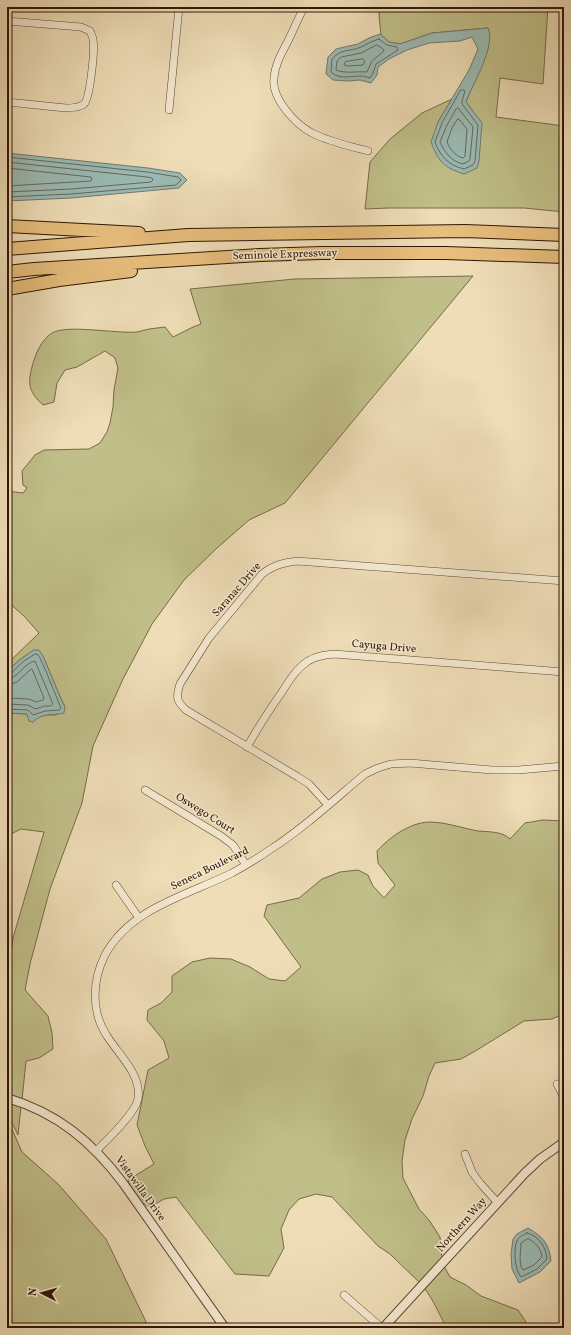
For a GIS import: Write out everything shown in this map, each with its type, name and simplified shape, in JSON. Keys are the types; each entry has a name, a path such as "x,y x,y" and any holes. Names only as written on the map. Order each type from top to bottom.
{"highway":[{"path":"7,226 188,235"},
{"name":"Seminole Expressway","path":"7,249 188,235 465,231 564,235"},
{"path":"7,290 48,281 108,273 216,264 322,258 341,253"},
{"name":"Seminole Expressway","path":"7,272 260,255 446,253 564,257"}],"street":[{"path":"169,110 179,7"},
{"path":"304,7 277,64 274,79 276,92 284,108 297,122 312,133 338,144 368,151"},
{"path":"7,21 81,27 90,31 93,41 91,77 88,97 85,103 75,108 66,108 7,102"},
{"name":"Saranac Drive","path":"328,805 309,784 186,710 177,699 177,692 180,684 210,638 262,574 272,566 286,562 298,561 564,582"},
{"name":"Cayuga Drive","path":"247,747 292,676 301,666 321,656 334,654 564,672"},
{"name":"Seneca Boulevard","path":"96,1151 130,1114 138,1101 138,1088 135,1077 106,1035 99,1021 94,989 97,974 112,943 139,918 154,908 231,873 272,849 366,774 378,768 391,764 410,763 492,770 518,770 564,766"},
{"name":"Oswego Court","path":"145,790 221,836 233,845 246,865"},
{"path":"116,885 139,918"},
{"path":"556,1084 564,1098"},
{"name":"Vistawilla Drive","path":"7,1098 28,1105 54,1117 74,1131 106,1161 225,1328"},
{"name":"Northern Way","path":"382,1328 524,1174 540,1159 564,1142"},
{"path":"466,1154 472,1172 497,1202"},
{"path":"344,1295 382,1328"}],"shaded area":[{"path":"380,7 448,7 454,10 465,7 548,7 543,84 500,78 496,117 564,126 564,212 524,208 365,209 370,162 390,139 422,113 452,99 438,122 473,112 466,102 486,54 490,35 488,28 432,33 400,44 389,42 381,35 379,15"},
{"path":"473,276 285,503 249,520 217,548 184,580 152,624 123,679 93,746 82,803 50,889 30,964 25,990 48,1016 52,1033 53,1049 39,1058 26,1061 22,1100 7,1095 7,980 13,938 44,832 21,829 7,836 7,713 27,714 38,717 56,715 65,707 43,656 34,650 7,671 7,664 39,633 24,616 7,601 7,491 23,493 27,488 23,485 22,471 35,455 44,450 89,449 100,443 107,432 110,423 118,368 115,358 105,351 77,367 65,370 57,383 54,402 43,405 35,397 30,384 32,367 39,348 52,333 59,330 69,329 137,332 165,327 173,337 201,324 190,289 295,279"},
{"path":"543,820 564,821 564,1014 552,1019 524,1021 461,1059 435,1063 423,1096 412,1119 405,1140 402,1161 403,1178 419,1209 429,1220 440,1237 442,1259 420,1283 390,1254 378,1246 332,1197 316,1194 299,1199 289,1210 281,1229 284,1248 269,1276 235,1274 176,1197 164,1199 150,1207 138,1200 131,1189 128,1180 154,1164 137,1125 148,1070 169,1058 164,1041 147,1020 148,1010 161,1003 172,992 172,976 192,962 210,958 231,959 250,967 269,979 285,981 301,967 264,916 267,905 299,898 322,879 340,872 358,870 368,875 373,886 384,898 395,885 378,863 377,851 394,836 414,825 429,822 441,823 478,831 499,833 510,839 525,823"},
{"path":"7,1101 21,1106 18,1135 7,1113"},
{"path":"7,1118 22,1152 58,1184 106,1239 149,1328 7,1328"},
{"path":"444,1266 450,1277 466,1285 481,1296 518,1310 528,1325 528,1328 447,1328 431,1297 424,1288"}],"water":[{"path":"488,28 490,36 489,45 483,65 466,102 482,123 479,161 477,168 464,174 446,166 439,159 431,142 438,122 469,70 478,49 472,37 460,41 429,43 407,50 389,59 378,67 377,75 371,83 360,80 333,80 326,74 328,57 336,49 358,44 380,34 389,42 400,44 432,33"},
{"path":"7,153 148,168 180,173 187,180 179,188 71,198 7,201"},
{"path":"34,650 39,650 43,656 65,707 64,713 40,717 33,722 29,721 27,714 7,713 7,671"},
{"path":"528,1228 538,1234 547,1245 551,1261 540,1272 519,1283 512,1269 511,1254 513,1239 517,1234"}]}
